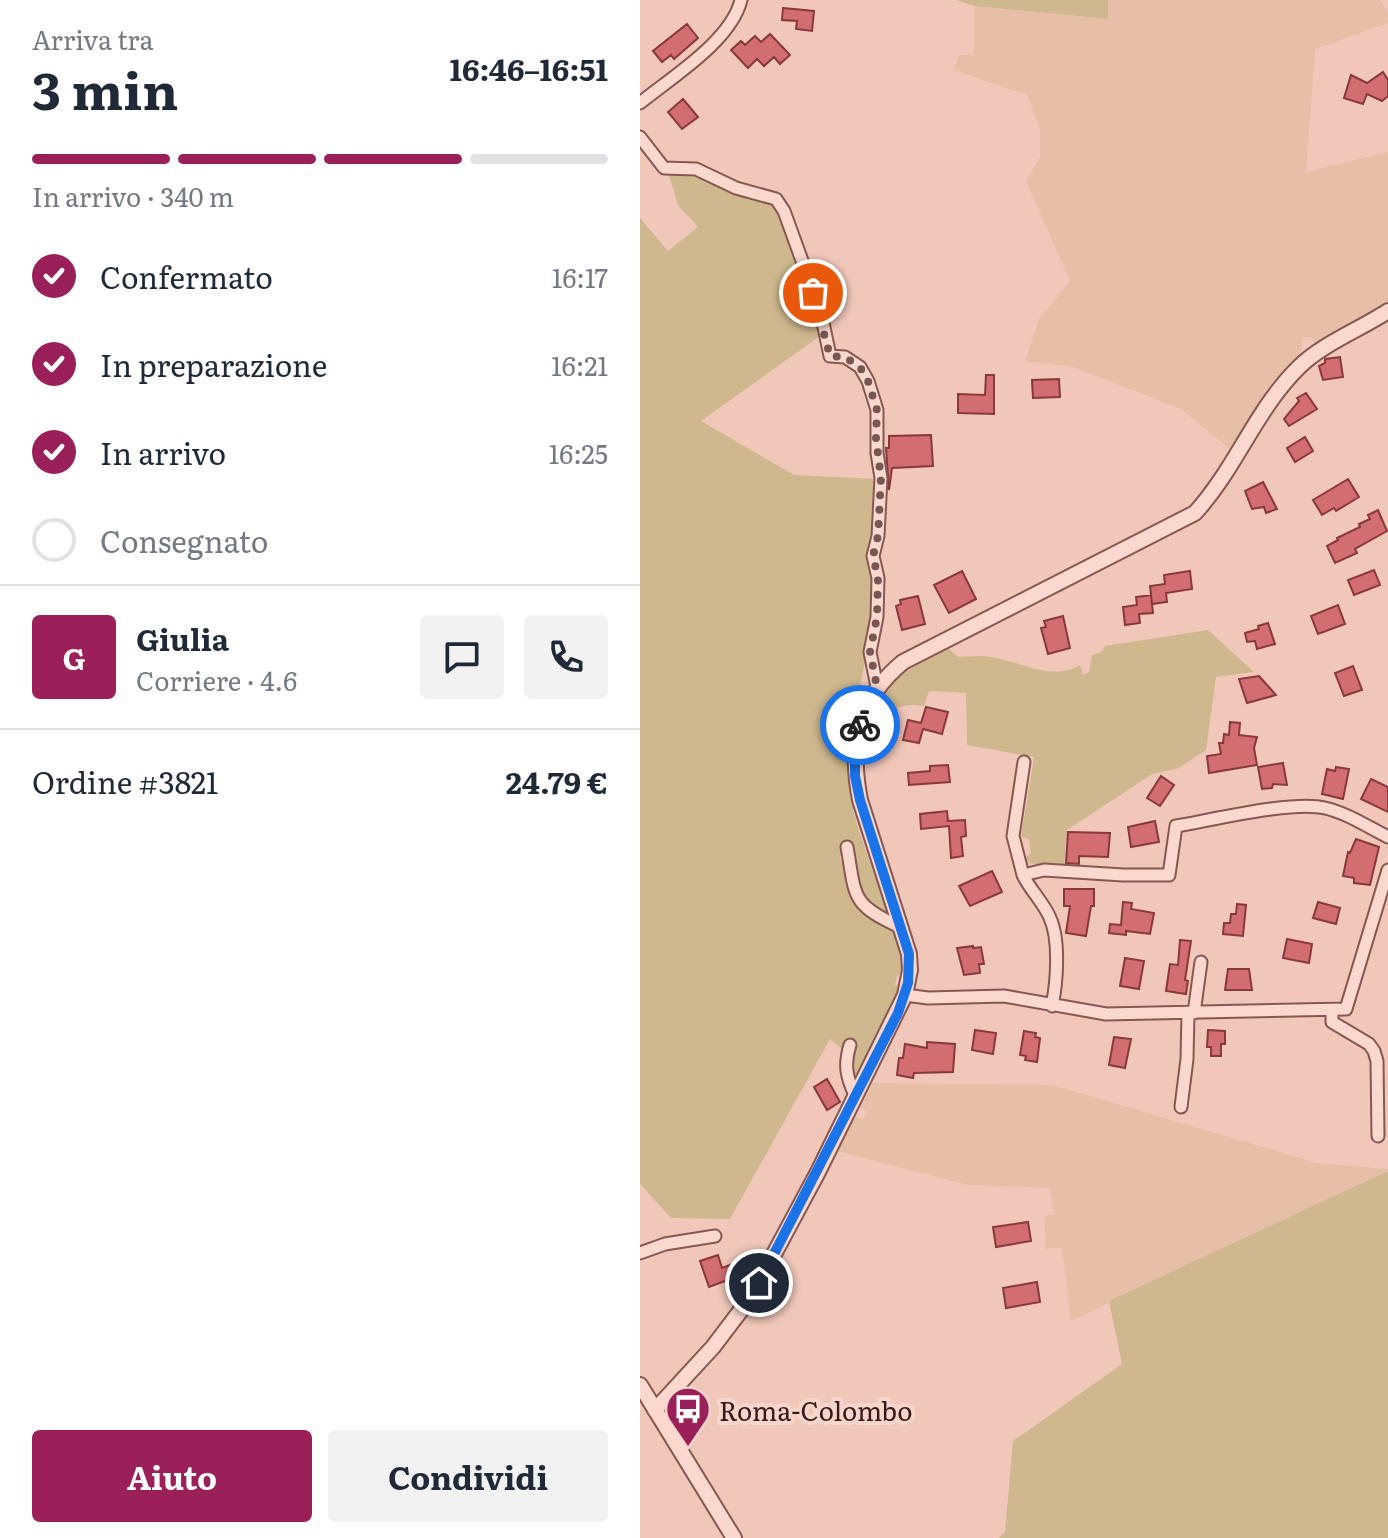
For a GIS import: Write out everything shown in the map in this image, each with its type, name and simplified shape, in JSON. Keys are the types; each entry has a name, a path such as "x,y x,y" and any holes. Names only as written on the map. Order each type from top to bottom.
{"street":[{"path":"640,103 723,34 741,0"},
{"path":"640,137 664,168 696,169 736,188 776,199 784,211 821,313 830,356 845,357 860,367 868,381 877,410 876,438 881,478 878,536 873,556 878,578 877,617 870,652 877,687"},
{"path":"655,1410 713,1347 751,1297 903,1000 910,970 909,954 855,776 857,735 868,702 877,687 903,662 1195,513 1212,492 1269,402 1299,366 1388,311"},
{"path":"1024,762 1013,836 1023,875 1053,925 1057,981 1052,1006"},
{"path":"1023,875 1044,870 1169,875 1176,826 1290,808 1323,807 1388,837"},
{"path":"847,847 856,897 865,908 900,927"},
{"path":"903,1000 1004,996 1106,1014 1346,1009 1388,870"},
{"path":"1181,1107 1191,1013 1201,962"},
{"path":"1332,1010 1332,1022 1369,1044 1377,1061 1378,1136"},
{"path":"850,1045 845,1063 847,1080 856,1097"},
{"path":"640,1253 665,1244 715,1236"},
{"path":"640,1385 734,1538"}],"shaded area":[{"path":"956,0 1108,0 1108,19 974,6"},
{"path":"1108,0 1380,0 1388,12 1388,23 1315,49 1306,172 1388,152 1388,302 1317,347 1311,337 1303,337 1300,356 1286,367 1263,397 1231,450 1181,409 1073,367 1025,361 1039,319 1070,281 1026,181 1040,157 1040,129 1027,95 954,70 959,55 974,55 974,6 1108,19"},
{"path":"695,173 771,203 780,213 820,336 701,421 794,475 877,479 873,534 868,549 874,577 870,636 848,747 843,756 847,759 856,819 890,917 869,905 860,892 851,842 846,839 842,842 845,855 840,856 841,862 845,862 853,897 863,912 895,931 902,958 901,973 895,985 899,986 895,1004 858,1081 851,1062 858,1044 848,1037 842,1049 830,1039 730,1219 671,1218 640,1184 640,218 668,251 698,227 678,205 669,175"},
{"path":"1208,630 1254,672 1216,677 1206,750 1179,768 1152,774 1067,830 1064,867 1026,863 1024,858 1031,854 1029,839 1021,837 1034,757 967,745 966,693 929,691 924,706 901,707 873,728 867,721 883,694 900,676 949,649 958,657 991,657 1047,671 1069,670 1080,665 1083,675 1089,672 1092,655 1102,652 1105,646"},
{"path":"873,1083 1053,1085 1317,1163 1388,1171 1071,1321 1062,1248 1046,1249 1044,1216 1054,1214 1050,1188 968,1185 837,1151 854,1116 864,1119 866,1110 860,1108"},
{"path":"1388,1171 1388,1538 999,1538 1005,1532 1013,1441 1122,1364 1109,1301"}],"building":[{"path":"783,8 814,11 812,31 796,29 797,21 782,20"},
{"path":"687,24 698,38 674,59 671,55 662,62 653,51"},
{"path":"770,34 790,55 780,64 774,57 764,66 757,59 748,68 731,50 741,41 745,45 755,36 761,42"},
{"path":"1383,72 1388,80 1388,96 1382,101 1367,94 1363,104 1344,98 1351,75 1367,83"},
{"path":"683,99 698,117 682,129 668,112"},
{"path":"1340,357 1343,377 1323,380 1319,366 1325,363 1325,359"},
{"path":"986,375 994,375 994,414 958,413 958,394 985,395"},
{"path":"1059,379 1060,397 1033,398 1032,380"},
{"path":"1306,393 1317,409 1289,426 1284,419 1299,401 1297,398"},
{"path":"931,435 933,466 892,468 889,490 886,448 889,448 889,436"},
{"path":"1305,437 1313,451 1295,462 1287,448"},
{"path":"1348,479 1359,497 1336,511 1334,508 1322,515 1313,500"},
{"path":"1263,482 1277,509 1266,513 1264,507 1252,509 1245,491"},
{"path":"1378,510 1387,531 1355,549 1357,553 1335,563 1327,546 1360,527 1359,524 1370,519 1368,515"},
{"path":"1374,570 1380,585 1354,595 1348,580"},
{"path":"962,571 976,599 949,613 934,585"},
{"path":"1190,571 1192,589 1166,593 1167,602 1152,604 1150,586 1165,584 1164,575"},
{"path":"1151,595 1153,613 1139,614 1140,623 1125,625 1123,607 1137,605 1136,597"},
{"path":"918,596 925,624 902,630 896,606 901,604 900,600"},
{"path":"1338,605 1345,624 1318,634 1311,616"},
{"path":"1063,616 1070,648 1048,654 1041,628 1046,627 1044,621"},
{"path":"1268,623 1275,644 1257,649 1255,641 1247,642 1245,633"},
{"path":"1353,666 1362,690 1344,696 1335,673"},
{"path":"1259,676 1276,695 1247,703 1239,679"},
{"path":"926,707 948,712 942,734 923,729 919,743 903,740 908,720 921,723"},
{"path":"1230,722 1240,723 1239,735 1257,737 1254,748 1257,765 1209,773 1207,756 1221,754 1219,743 1223,743 1224,734 1229,735"},
{"path":"1283,763 1287,785 1273,784 1272,788 1262,789 1258,767"},
{"path":"948,765 950,782 909,785 908,773 930,771 930,766"},
{"path":"1336,767 1349,769 1343,799 1322,794 1327,769 1335,771"},
{"path":"1161,776 1174,785 1160,806 1147,798"},
{"path":"1371,779 1388,787 1388,812 1361,799"},
{"path":"947,811 948,821 965,820 966,836 961,837 963,856 951,858 949,826 921,829 920,814"},
{"path":"1155,821 1159,842 1131,847 1128,827"},
{"path":"1068,832 1110,833 1108,857 1079,856 1079,864 1066,863"},
{"path":"1356,839 1379,847 1370,885 1354,883 1354,878 1343,876 1348,852"},
{"path":"992,871 1002,892 970,906 959,886"},
{"path":"1064,889 1094,889 1094,906 1091,906 1086,936 1066,933 1070,906 1064,906"},
{"path":"1123,902 1132,903 1131,909 1154,913 1150,934 1126,931 1126,935 1109,933 1110,924 1121,925"},
{"path":"1318,902 1340,908 1336,924 1313,918"},
{"path":"1237,904 1246,905 1243,936 1223,934 1224,923 1230,923 1231,914 1236,914"},
{"path":"1287,939 1312,944 1309,963 1283,958"},
{"path":"1180,940 1191,941 1186,994 1166,991 1170,964 1178,965"},
{"path":"981,947 984,964 979,964 980,973 964,975 957,948"},
{"path":"1125,958 1144,961 1139,989 1120,986"},
{"path":"1228,969 1249,969 1252,990 1225,990"},
{"path":"975,1030 996,1033 993,1054 972,1050"},
{"path":"1208,1030 1225,1031 1221,1056 1211,1056 1211,1047 1207,1047"},
{"path":"1024,1031 1036,1033 1035,1037 1040,1038 1037,1062 1025,1060 1026,1056 1020,1055"},
{"path":"1114,1037 1131,1039 1125,1068 1109,1065"},
{"path":"927,1042 955,1044 953,1072 914,1073 913,1078 897,1075 905,1044 927,1048"},
{"path":"827,1079 840,1102 827,1110 814,1087"},
{"path":"1028,1222 1031,1241 996,1247 993,1227"},
{"path":"718,1255 722,1268 735,1263 739,1276 709,1287 700,1261"},
{"path":"1037,1282 1040,1302 1006,1308 1003,1288"}],"way so far":[{"path":"813,293 821,313 830,356 845,357 860,367 877,410 876,438 881,478 878,536 873,556 878,578 877,617 870,652 877,687 860,725"}],"place":[{"name":"Roma-Colombo","path":"688,1448"}],"route":[{"path":"759,1283 898,1013 908,983 909,954 855,776 860,725"}]}
